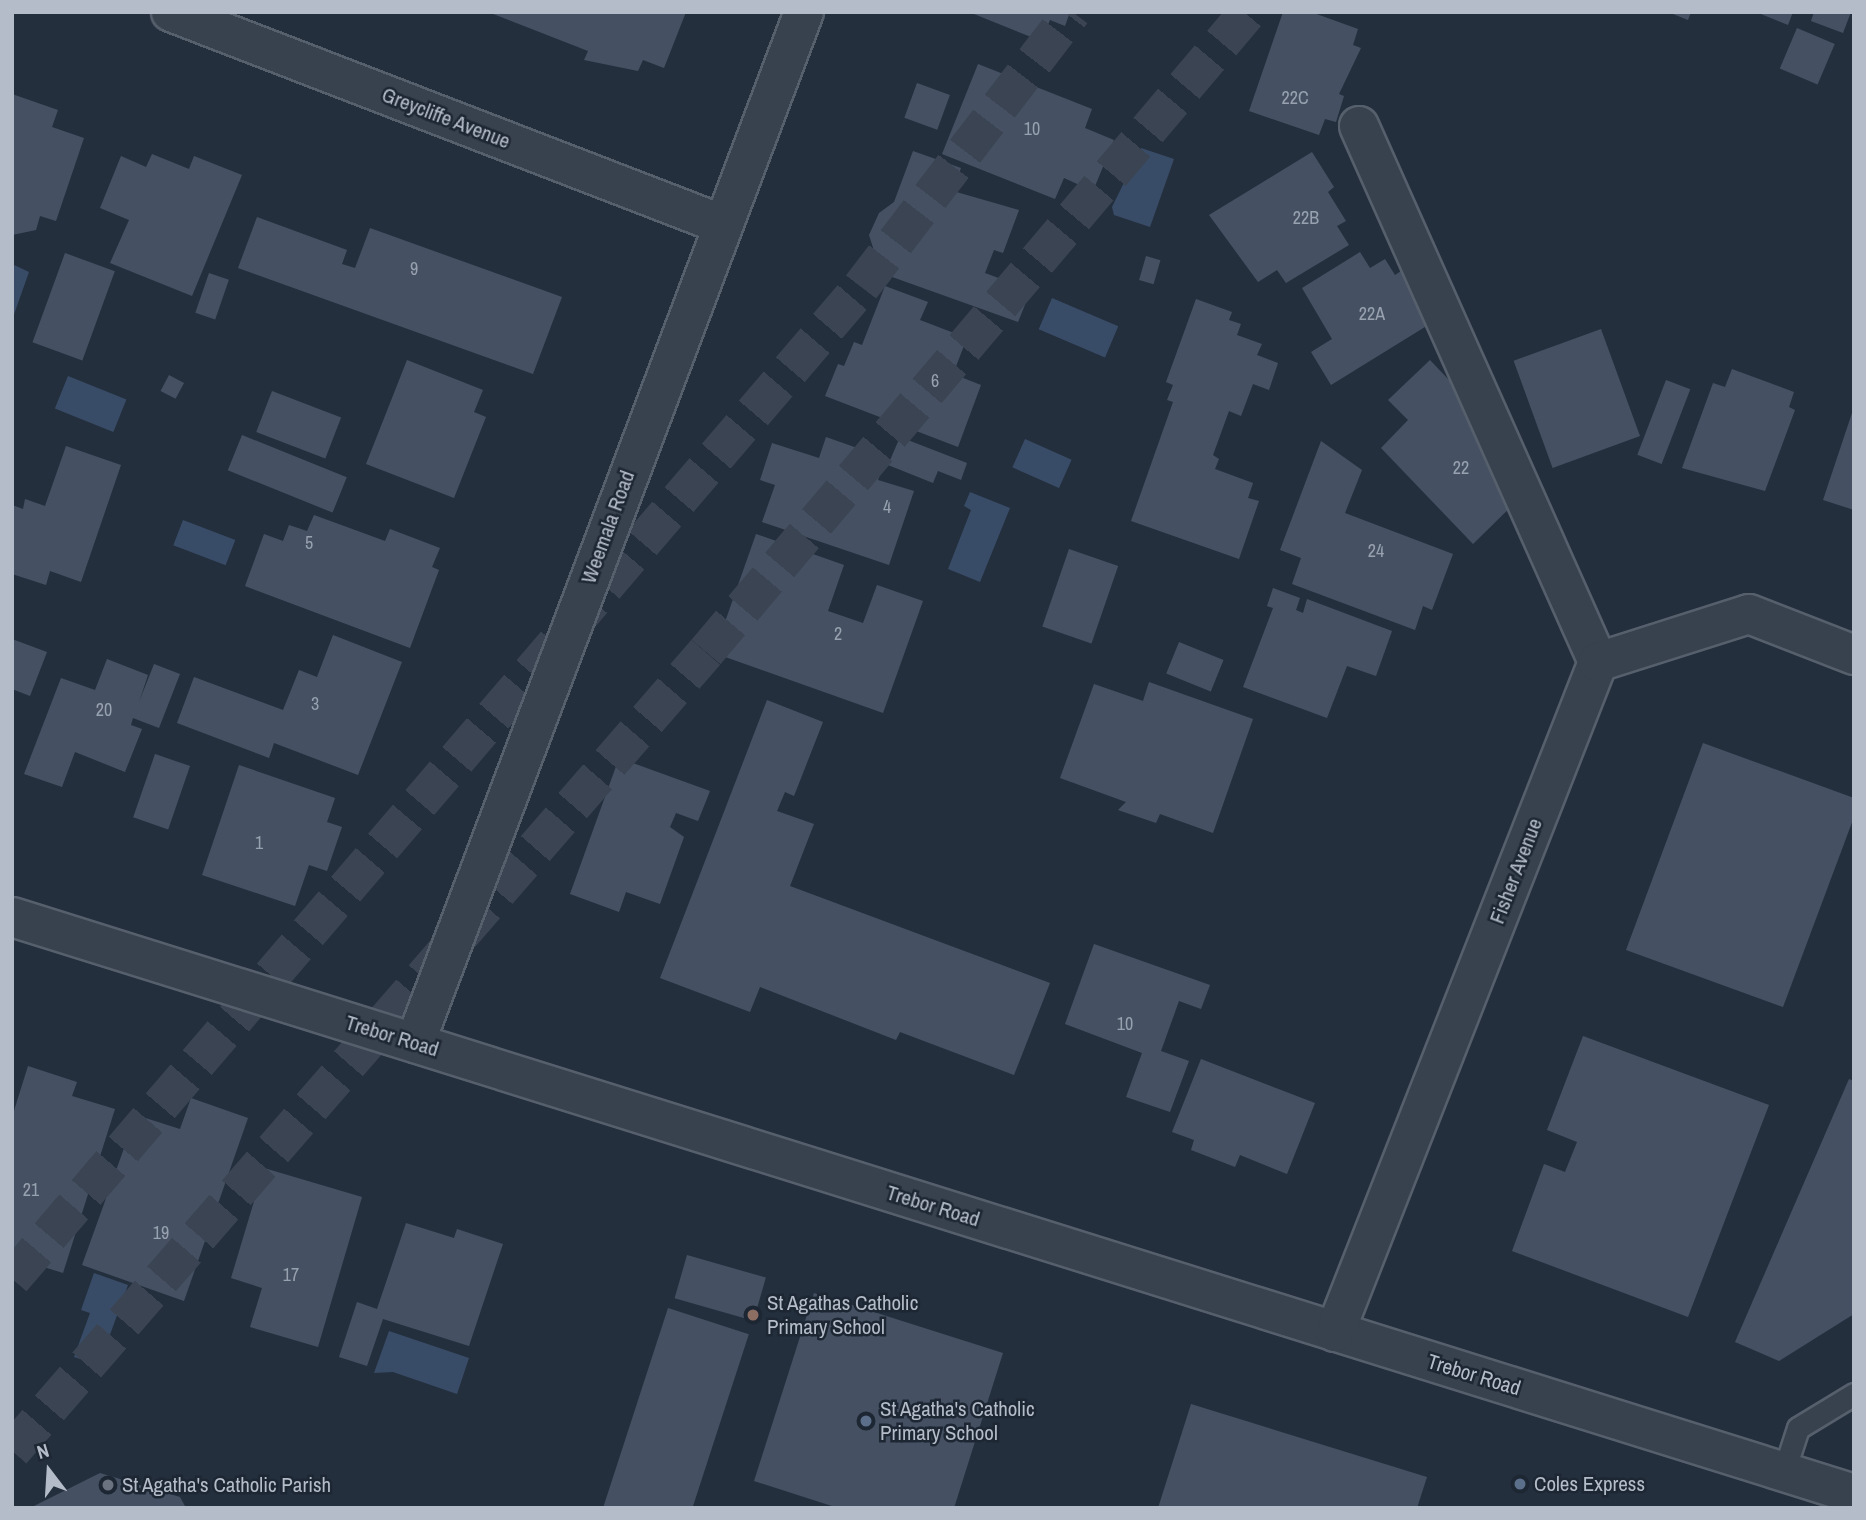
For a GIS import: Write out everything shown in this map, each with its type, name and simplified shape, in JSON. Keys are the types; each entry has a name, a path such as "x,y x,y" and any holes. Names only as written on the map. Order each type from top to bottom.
{"street":[{"name":"Greycliffe Avenue","path":"171,12 721,224"},
{"name":"Weemala Road","path":"415,1043 721,224 804,12"},
{"path":"1359,126 1598,662 1749,614 1854,655"},
{"name":"Fisher Avenue","path":"1335,1332 1598,662"},
{"name":"Trebor Road","path":"12,916 1854,1494"}],"lane":[{"path":"1784,1471 1798,1428 1854,1394"}],"water":[{"path":"1141,148 1174,159 1150,227 1114,215 1112,207"},
{"path":"12,264 29,272 12,320"},
{"path":"1052,298 1118,326 1105,357 1039,329"},
{"path":"68,376 126,400 113,432 55,408"},
{"path":"1025,439 1072,460 1059,488 1012,467"},
{"path":"970,492 1010,508 980,582 948,569 971,510 964,506"},
{"path":"183,520 235,540 226,565 173,545"},
{"path":"94,1273 128,1285 99,1365 74,1357 90,1313 81,1310"},
{"path":"389,1331 469,1358 457,1394 393,1372 374,1373"}],"building":[{"path":"488,12 686,12 664,68 643,60 638,71 584,60 588,51"},
{"path":"969,12 1070,12 1065,26 1050,20 1041,41"},
{"path":"1283,12 1311,12 1358,29 1353,45 1361,48 1339,94 1344,96 1336,122 1325,119 1319,135 1249,111"},
{"path":"1668,12 1691,12 1688,20"},
{"path":"1756,12 1793,12 1788,25"},
{"path":"1814,12 1851,12 1843,33 1811,21"},
{"path":"1797,28 1835,44 1818,85 1780,69"},
{"path":"978,64 1092,109 1085,128 1114,140 1093,191 1064,178 1055,199 942,154"},
{"path":"917,83 950,95 937,130 904,118"},
{"path":"12,94 58,110 52,127 84,138 56,221 40,216 36,230 12,235"},
{"path":"913,151 961,168 953,191 1019,210 1003,253 994,250 985,273 1031,290 1018,322 881,273 869,235 879,213 894,202"},
{"path":"1312,152 1334,187 1328,192 1346,221 1337,226 1349,245 1286,283 1277,270 1258,282 1209,215"},
{"path":"152,154 189,169 194,156 242,175 192,296 110,263 129,220 100,208 121,156 146,167"},
{"path":"257,217 347,250 342,264 355,268 370,228 562,297 533,374 238,268"},
{"path":"1360,252 1370,268 1385,259 1395,275 1401,271 1433,322 1331,385 1311,352 1332,339 1302,288"},
{"path":"65,253 115,271 82,360 33,342"},
{"path":"1146,256 1160,260 1154,284 1139,280"},
{"path":"209,273 229,280 215,320 195,313"},
{"path":"885,286 928,302 920,320 967,338 953,374 981,385 958,447 825,396 838,364 844,366 854,342 862,345"},
{"path":"1196,299 1232,312 1229,320 1241,324 1237,335 1262,344 1257,355 1278,363 1269,390 1253,384 1241,416 1229,411 1213,455 1219,459 1215,469 1253,483 1248,498 1259,501 1239,559 1131,521 1173,402 1167,400 1173,385 1166,382"},
{"path":"1601,329 1640,436 1553,468 1514,361"},
{"path":"407,360 483,390 474,412 486,417 454,498 366,464"},
{"path":"1430,360 1485,418 1487,429 1477,439 1523,495 1473,544 1381,448 1408,420 1388,400"},
{"path":"1732,369 1794,392 1789,407 1795,410 1765,491 1682,468 1713,383 1725,387"},
{"path":"169,375 184,383 176,399 161,391"},
{"path":"1666,380 1690,389 1662,464 1637,455"},
{"path":"272,391 341,418 325,459 256,432"},
{"path":"1854,410 1854,510 1823,500"},
{"path":"242,435 347,477 333,513 228,470"},
{"path":"826,437 860,449 856,457 883,466 878,480 914,491 889,565 762,522 775,485 760,480 772,443 819,458"},
{"path":"900,437 967,463 961,480 938,471 933,483 888,465"},
{"path":"1321,441 1362,470 1345,513 1453,554 1432,610 1423,606 1415,630 1292,584 1301,558 1280,550"},
{"path":"66,446 121,465 81,582 50,571 46,585 12,574 12,505 23,509 25,499 45,506"},
{"path":"314,515 385,541 390,529 440,548 432,567 439,570 410,648 245,586 264,534 283,541 289,525 307,531"},
{"path":"756,534 844,565 828,611 863,623 877,585 923,601 883,713 714,653"},
{"path":"1069,549 1118,566 1091,643 1042,627"},
{"path":"1273,588 1300,598 1296,610 1303,613 1307,599 1392,631 1376,676 1347,666 1327,718 1243,687 1273,608 1267,606"},
{"path":"333,635 402,662 358,775 274,743 269,758 177,723 194,677 283,710 299,670 317,677"},
{"path":"12,639 47,652 30,696 12,689"},
{"path":"1179,642 1224,660 1211,692 1166,674"},
{"path":"107,659 148,675 139,702 154,664 180,674 159,728 133,718 131,725 142,729 125,772 75,752 62,787 24,774 61,678 95,690"},
{"path":"1149,682 1253,719 1213,833 1160,814 1156,823 1118,810 1126,802 1060,778 1094,684 1143,701"},
{"path":"767,700 823,722 794,796 785,792 777,811 814,824 790,886 1050,983 1014,1075 900,1032 896,1040 760,987 750,1012 660,978"},
{"path":"1703,743 1854,798 1854,817 1783,1007 1626,950"},
{"path":"155,754 190,766 168,829 133,817"},
{"path":"619,758 710,791 698,821 676,813 670,827 684,837 660,904 626,892 619,912 570,894"},
{"path":"239,765 335,798 327,822 342,827 327,871 309,865 295,906 202,875"},
{"path":"1094,944 1210,985 1201,1009 1179,1001 1161,1051 1189,1061 1170,1112 1126,1097 1142,1053 1065,1024"},
{"path":"1583,1036 1769,1105 1688,1317 1512,1251 1544,1164 1565,1172 1577,1142 1547,1130"},
{"path":"1201,1059 1315,1103 1287,1174 1240,1155 1235,1167 1191,1150 1194,1140 1172,1132"},
{"path":"28,1066 77,1082 72,1096 115,1109 63,1273 12,1257 12,1117"},
{"path":"1849,1079 1854,1081 1854,1314 1779,1361 1735,1342"},
{"path":"191,1098 248,1118 184,1301 82,1265 136,1115 180,1129"},
{"path":"264,1168 362,1197 318,1347 250,1327 262,1288 231,1278"},
{"path":"406,1223 454,1238 457,1229 503,1244 469,1346 383,1319 367,1366 339,1357 357,1302 377,1309"},
{"path":"687,1255 766,1278 753,1321 675,1298"},
{"path":"814,1293 1003,1353 954,1508 838,1508 754,1481"},
{"path":"668,1308 749,1334 692,1508 603,1508"},
{"path":"1191,1404 1427,1477 1417,1508 1158,1508"},
{"name":"St Agatha's Catholic Parish","path":"100,1473 180,1497 186,1508 30,1508"}],"tunnel":[{"path":"12,1279 861,287 1072,12"},
{"path":"12,1451 706,652 1248,12"}],"place":[{"name":"St Agathas Catholic Primary School","path":"753,1315"},
{"name":"St Agatha's Catholic Primary School","path":"866,1421"},
{"name":"Coles Express","path":"1520,1484"},
{"name":"St Agatha's Catholic Parish","path":"108,1485"}]}
